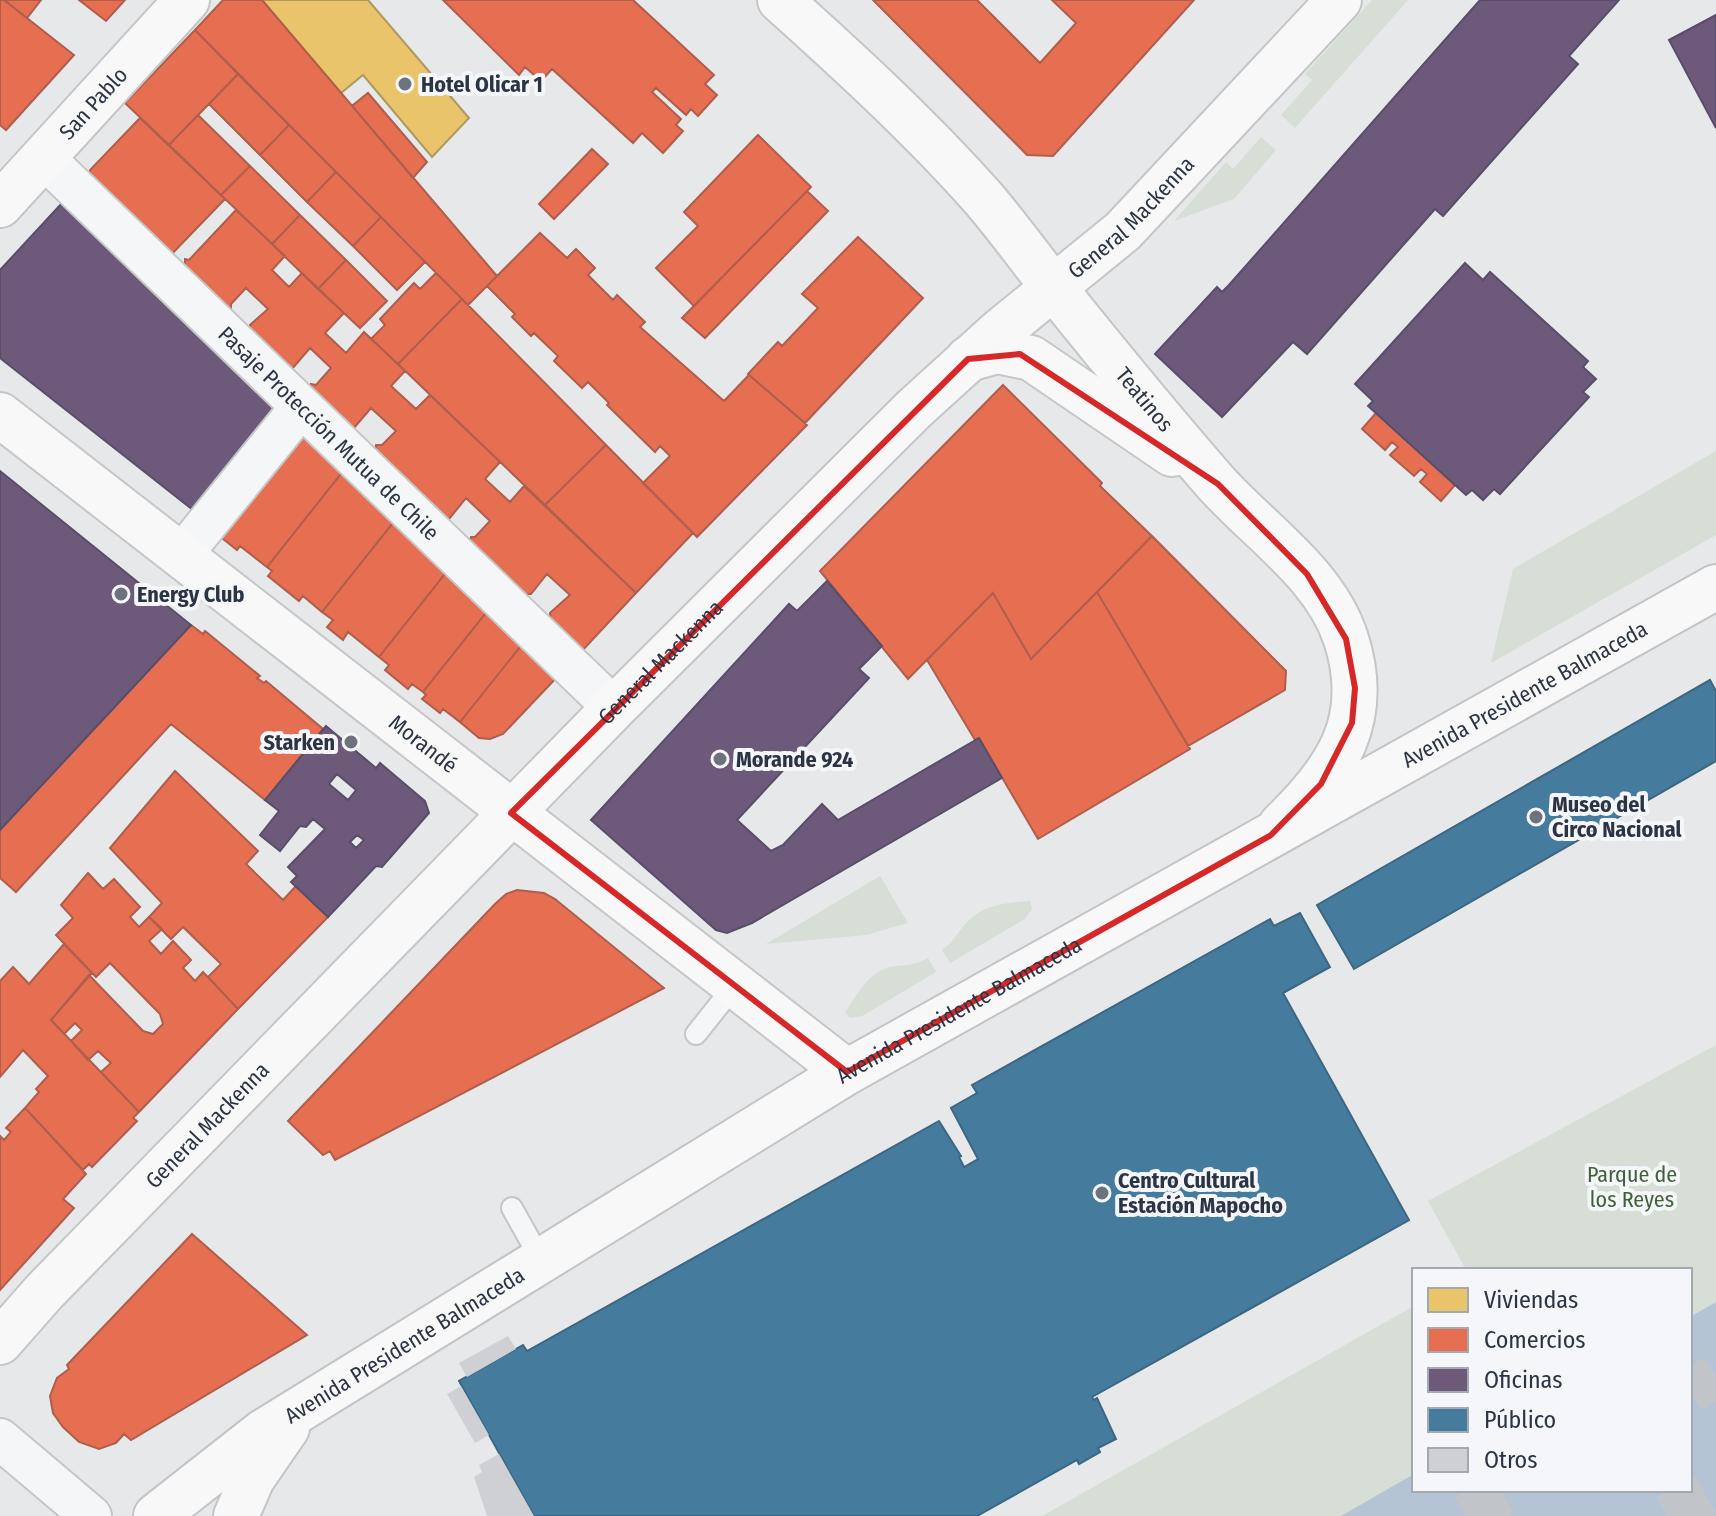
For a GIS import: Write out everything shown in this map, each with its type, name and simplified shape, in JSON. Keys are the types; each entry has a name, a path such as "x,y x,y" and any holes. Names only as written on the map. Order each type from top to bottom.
{"main road":[{"name":"San Pablo","path":"0,205 187,0"},
{"name":"General Mackenna","path":"0,1342 55,1281 614,708 968,359 1123,231 1339,0"},
{"name":"Teatinos","path":"798,6 953,165 1218,484 1324,593 1338,617 1352,664 1355,688 1352,723 1340,756 1321,784 1271,835"},
{"path":"968,359 997,351 1031,358 1218,484"},
{"name":"Morandé","path":"0,415 847,1072"},
{"name":"Avenida Presidente Balmaceda","path":"156,1516 220,1464 310,1402 847,1072 1716,587"},
{"path":"236,1516 252,1479 274,1444 310,1402"},
{"path":"187,1516 220,1464"}],"street":[{"name":"Pasaje Protección Mutua de Chile","path":"44,158 614,708"},
{"path":"180,557 301,407"},
{"path":"0,1439 91,1516"}],"lane":[{"path":"696,1034 735,985"},
{"path":"512,1208 541,1260"}],"highlighted area":[{"path":"1020,354 1218,484 1307,574 1346,639 1355,688 1352,723 1321,784 1271,835 847,1072 511,813 968,359"}],"green space":[{"path":"1372,0 1408,0 1295,128 1281,115 1312,80 1305,74"},
{"path":"1261,137 1276,150 1234,199 1174,221 1226,162 1233,169"},
{"path":"1716,451 1716,535 1491,663 1513,569"},
{"path":"880,876 908,923 866,935 766,944"},
{"path":"1030,901 1032,909 1025,919 950,963 942,950 975,915 997,905"},
{"path":"928,958 936,972 862,1016 850,1018 845,1013 872,976 888,968"},
{"name":"Parque de los Reyes","path":"1716,1045 1716,1516 1042,1516 1412,1307 1412,1492 1692,1492 1692,1268 1465,1268 1428,1201"}],"water":[{"path":"1716,1302 1716,1516 1341,1516 1412,1475 1412,1492 1692,1492 1692,1316"}],"building: Viviendas":[{"name":"Hotel Olicar 1","path":"262,0 368,0 469,118 432,157 363,75 341,93"}],"building: Comercios":[{"path":"0,0 74,55 6,130 0,125"},
{"path":"4,0 41,0 27,18"},
{"path":"79,0 125,0 106,21"},
{"path":"223,0 262,0 497,276 468,305 195,30"},
{"path":"443,0 633,0 714,75 705,84 717,95 698,116 691,109 686,115 656,88 652,92 681,119 676,125 683,131 663,153 642,133 633,143 552,69 541,81 525,67 519,75"},
{"path":"873,0 977,0 1040,63 1076,23 1052,0 1194,0 1053,156 1027,155"},
{"path":"195,30 238,74 169,145 125,103"},
{"path":"238,74 289,125 260,155 209,104"},
{"path":"368,93 427,162 413,178 352,106"},
{"path":"198,115 250,166 221,195 169,145"},
{"path":"140,118 225,199 167,259 91,185 90,170"},
{"path":"289,125 336,172 307,202 260,155"},
{"path":"758,135 811,187 694,306 656,268 698,226 684,212"},
{"path":"592,149 608,164 554,219 539,204"},
{"path":"250,166 300,215 272,244 221,195"},
{"path":"336,172 381,217 353,246 307,202"},
{"path":"807,191 828,211 705,338 682,318"},
{"path":"236,210 285,256 272,270 289,287 302,273 344,313 325,333 346,353 364,332 405,371 391,386 416,409 430,395 500,462 485,479 510,502 524,486 636,593 582,651 551,626 550,613 570,595 547,574 531,594 519,594 470,542 471,537 475,537 490,521 466,498 449,519 437,519 376,462 376,445 382,445 396,431 371,408 354,428 343,428 312,398 311,384 316,385 331,368 310,348 292,369 281,368 250,338 250,325 268,309 246,288 231,308 212,307 185,277 185,259 189,260"},
{"path":"300,215 346,260 318,289 272,244"},
{"path":"381,217 425,262 397,290 353,246"},
{"path":"540,233 567,258 576,249 595,268 588,275 613,300 617,295 645,322 640,327 724,401 749,375 807,425 697,537 643,483 670,456 660,446 655,452 588,382 582,388 554,361 558,356 534,333 531,336 512,317 515,314 487,286"},
{"path":"858,237 923,298 805,423 748,374 778,342 782,346 818,308 802,294"},
{"path":"346,260 387,301 360,328 318,289"},
{"path":"436,273 462,299 398,364 371,339 385,325 380,319 414,283 420,289"},
{"path":"462,299 606,445 545,505 398,364"},
{"path":"1003,385 1152,536 1031,659 993,593 908,679 820,571"},
{"path":"1376,413 1455,485 1441,501 1420,482 1427,474 1421,469 1414,476 1390,455 1398,447 1392,442 1385,450 1362,429"},
{"path":"302,430 344,470 267,567 240,546 237,550 217,534"},
{"path":"606,445 693,533 636,593 545,505"},
{"path":"344,470 396,519 322,612 303,596 299,601 268,576 272,571 267,567"},
{"path":"396,519 448,570 379,657 348,632 343,640 327,627 333,620 322,612"},
{"path":"1152,536 1286,671 1285,690 1188,746 1097,592"},
{"path":"448,570 489,609 423,692 412,684 408,689 385,670 389,665 379,657"},
{"path":"1097,592 1190,749 1038,839 979,738 975,740 927,660 993,593 1031,659"},
{"path":"489,609 524,642 460,722 443,709 440,713 422,699 426,695 423,692"},
{"path":"191,625 203,634 205,631 260,676 257,678 264,683 266,681 323,729 265,800 171,724 16,892 0,878 0,830"},
{"path":"524,642 559,675 503,734 490,739 479,738 460,722"},
{"path":"175,771 258,851 246,864 283,900 296,886 328,917 238,1009 208,977 221,964 183,927 171,939 149,917 162,903 110,848"},
{"path":"88,873 103,889 114,879 140,907 130,917 139,927 149,917 162,929 149,941 161,954 173,941 191,960 183,968 195,981 203,972 238,1009 139,1112 101,1072 111,1063 98,1051 88,1060 71,1041 82,1030 75,1023 64,1034 51,1020 89,975 143,1031 153,1034 163,1024 160,1014 110,963 96,977 56,935 73,918 61,905"},
{"path":"517,890 544,893 555,899 664,988 335,1160 330,1151 323,1155 288,1121 495,904 506,894"},
{"path":"64,944 92,973 51,1020 139,1112 133,1118 137,1121 92,1167 89,1164 83,1170 25,1108 48,1076 23,1050 0,1077 0,981 13,967 29,984"},
{"path":"25,1108 86,1174 63,1199 74,1208 0,1290 0,1136 4,1140 11,1132 6,1128"},
{"path":"192,1234 307,1335 131,1440 124,1434 116,1443 99,1449 79,1442 53,1413 50,1396 57,1378 69,1369 67,1365"}],"building: Oficinas":[{"path":"1480,0 1619,0 1569,56 1578,64 1443,216 1435,209 1307,354 1293,342 1222,417 1155,354 1217,287 1222,292 1229,285"},
{"path":"1716,15 1716,128 1669,40"},
{"path":"63,202 277,407 193,510 0,358 0,270"},
{"path":"1465,263 1483,280 1490,272 1588,361 1583,367 1596,379 1583,392 1589,397 1500,494 1494,489 1483,500 1472,490 1466,495 1368,406 1373,401 1355,384"},
{"path":"0,471 191,625 0,830"},
{"name":"Morande 924","path":"827,581 882,646 859,669 869,678 737,820 771,851 783,845 822,804 838,820 979,738 1002,778 752,923 727,933 716,930 591,820 789,604 797,611"},
{"path":"326,726 376,768 380,763 425,801 429,813 382,867 376,866 328,917 291,882 297,876 288,867 325,829 313,819 306,827 300,826 280,851 260,835 279,811 265,800","holes":["337,774 356,790 348,800 329,784","357,835 364,840 356,848 350,842"]}],"building: Público":[{"path":"1710,680 1716,691 1716,761 1354,969 1317,905"},
{"name":"Centro Cultural Estación Mapocho","path":"1300,913 1330,967 1283,993 1409,1220 1092,1397 1094,1400 1097,1398 1116,1439 1098,1448 1100,1452 1079,1464 1077,1460 977,1516 534,1516 459,1381 523,1345 527,1351 939,1121 961,1156 964,1167 978,1159 951,1108 977,1093 972,1085 1270,919 1274,926"}],"building: Otros":[{"path":"508,1336 516,1349 467,1377 459,1363"},
{"path":"461,1386 489,1435 475,1443 447,1394"},
{"path":"499,1454 534,1516 487,1516 474,1477 482,1472 479,1465"}],"tunnel":[{"path":"1692,1390 1716,1376"},
{"path":"1667,1516 1716,1489"},
{"path":"1465,1516 1508,1492"}],"place":[{"name":"Hotel Olicar 1","path":"405,84"},
{"name":"Energy Club","path":"121,594"},
{"name":"Starken","path":"351,742"},
{"name":"Morande 924","path":"720,759"},
{"name":"Museo del Circo Nacional","path":"1536,817"},
{"name":"Centro Cultural Estación Mapocho","path":"1102,1193"}]}
